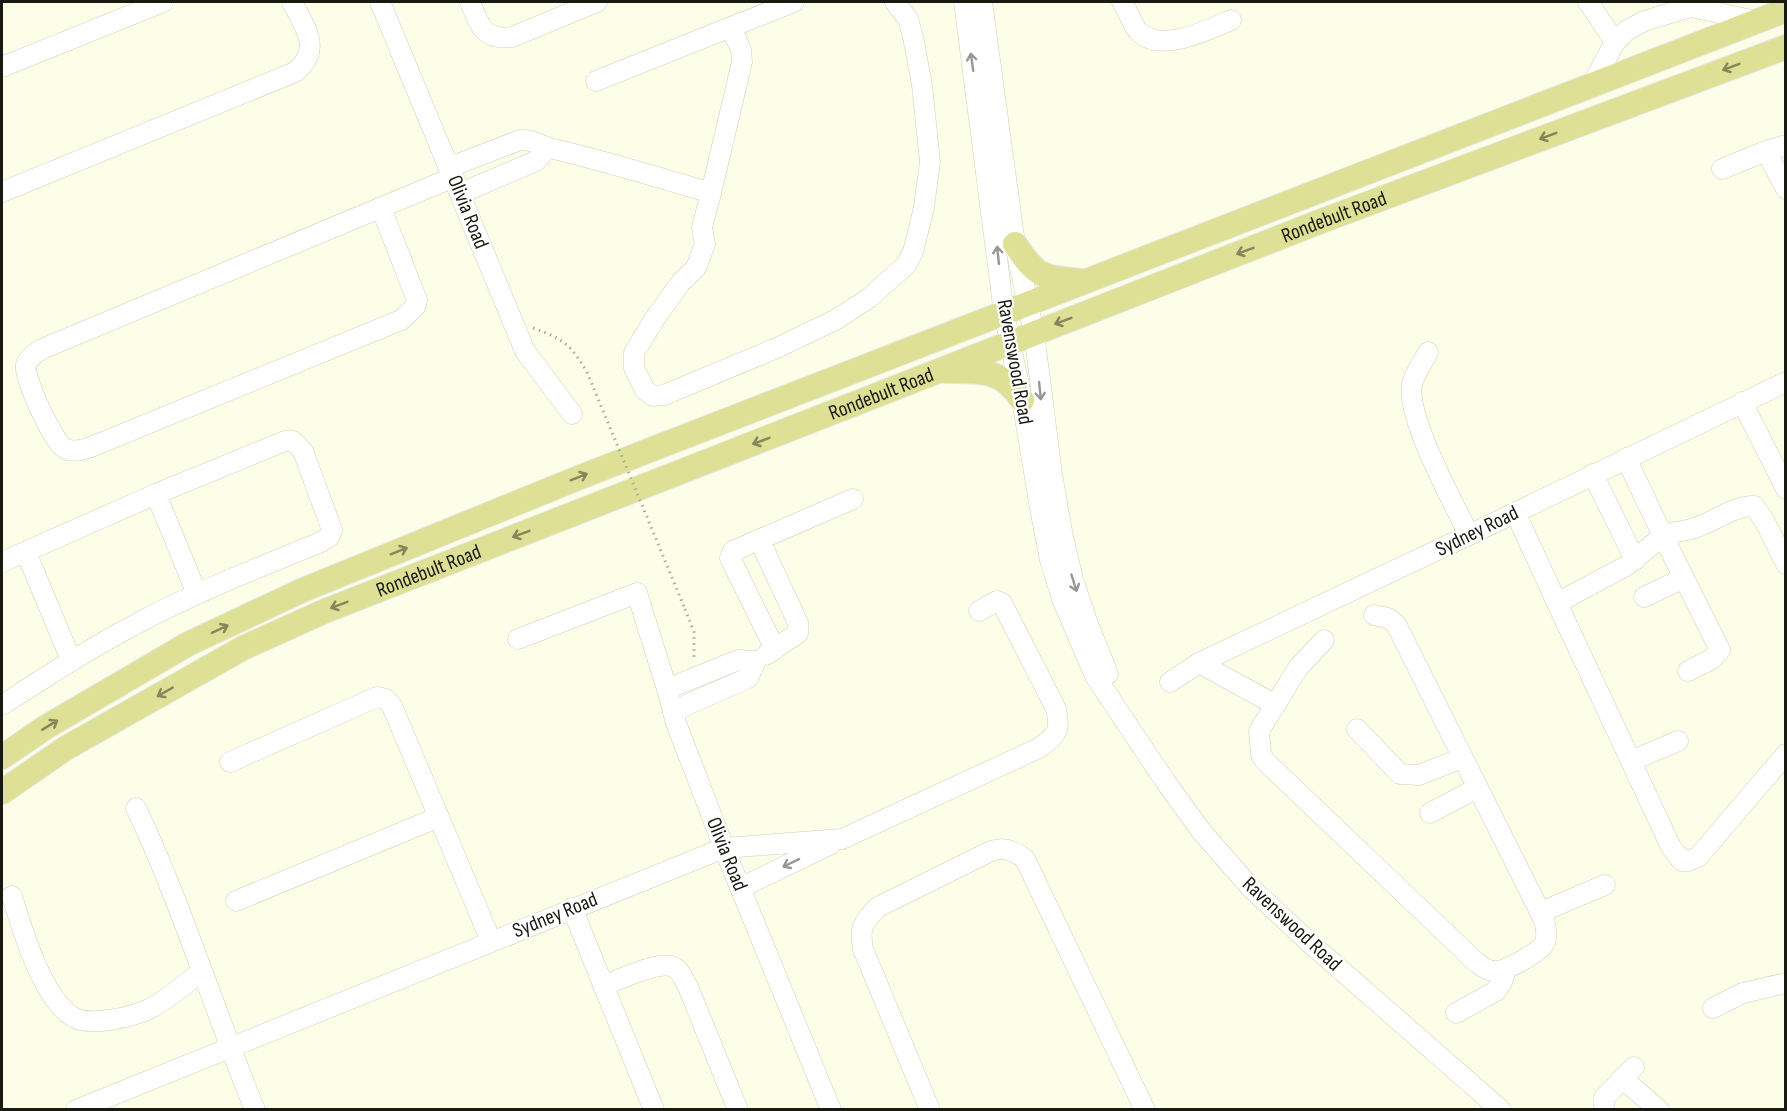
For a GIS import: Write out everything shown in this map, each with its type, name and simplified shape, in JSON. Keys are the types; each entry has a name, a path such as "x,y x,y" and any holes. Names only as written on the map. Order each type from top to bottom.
{"main road":[{"name":"Rondebult Road","path":"2,757 45,727 188,644 303,590 583,476 1785,10"},
{"name":"Rondebult Road","path":"2,792 76,742 243,648 304,620 1319,222 1785,47"},
{"path":"1015,244 1035,271 1047,277 1087,281"},
{"path":"935,371 977,371 996,375 1015,388 1022,400"}],"street":[{"path":"2,68 163,2"},
{"path":"2,192 295,72 308,58 310,48 309,38 292,2"},
{"name":"Olivia Road","path":"380,2 525,351 572,414"},
{"path":"470,2 485,32 502,38 512,37 597,2"},
{"path":"596,81 794,2"},
{"path":"731,27 741,50 742,62 702,227 705,244 696,268 681,282 634,353 634,368 645,390 653,396 664,395 685,387 837,319 869,298 906,265 913,252 924,207 930,162 922,85 913,37 908,19 895,2"},
{"name":"Ravenswood Road","path":"964,2 1004,314 1022,400 1050,560 1062,599 1095,676 1202,832 1250,887 1310,943 1501,1110"},
{"name":"Ravenswood Road","path":"981,2 1015,244 1034,333 1052,474 1063,537 1073,579 1088,624 1108,672 1116,708"},
{"path":"1122,2 1137,30 1149,38 1168,40 1193,36 1231,20"},
{"path":"1588,2 1615,42"},
{"path":"1592,85 1615,42 1635,25 1690,4 1756,21"},
{"path":"381,208 417,300 415,307 400,320 91,447 71,451 63,448 55,440 27,377 26,365 32,355 381,208 455,179 472,159 520,140 529,139 548,148 711,193"},
{"path":"1722,169 1785,145"},
{"path":"455,179 481,184 536,161 548,148"},
{"path":"1766,152 1785,189"},
{"path":"472,159 481,184"},
{"path":"1428,352 1412,385 1413,409 1432,460 1469,535"},
{"name":"Sydney Road","path":"1170,682 1199,663 1785,381"},
{"path":"1742,402 1785,489"},
{"path":"2,562 156,494 285,441 293,441 303,451 332,530 329,537 197,594 140,622 71,660 2,705"},
{"path":"1626,458 1720,650 1712,659 1688,671"},
{"path":"1593,474 1635,560"},
{"path":"156,494 197,594"},
{"path":"775,649 730,558 733,551 853,498"},
{"path":"1557,603 1601,581 1635,560 1669,532 1692,529 1744,506 1754,506 1764,520 1785,564"},
{"path":"1521,525 1671,847 1682,861 1698,857 1785,754"},
{"path":"673,711 748,678 756,661 798,633 798,623 759,540"},
{"path":"26,552 71,660"},
{"path":"1644,597 1684,578"},
{"name":"Olivia Road","path":"518,639 637,593 673,711 724,848 831,1110"},
{"name":"Sydney Road","path":"76,1110 116,1102 229,1048 724,848 842,839 1039,748 1052,739 1057,732 1059,723 1056,709 1002,603 997,601 979,611"},
{"path":"1324,640 1298,668 1259,731 1261,754 1476,962 1487,970 1497,971 1507,968 1542,947 1546,930 1541,912 1396,624 1388,618 1374,615"},
{"path":"668,689 738,660 756,661"},
{"path":"1199,663 1276,705"},
{"path":"230,762 376,697 386,699 392,706 491,941"},
{"path":"1357,729 1400,774 1419,775 1462,758"},
{"path":"1631,761 1678,741"},
{"path":"1430,813 1477,788"},
{"path":"136,808 156,850 229,1048 255,1110"},
{"path":"236,901 439,817"},
{"path":"740,888 842,839"},
{"path":"930,1110 863,949 860,931 868,917 878,907 991,851 1003,848 1016,852 1024,859 1145,1110"},
{"path":"1541,912 1605,885"},
{"path":"12,896 26,943 62,1008 74,1017 84,1021 105,1020 126,1017 149,1009 201,972"},
{"path":"572,908 654,1110"},
{"path":"603,986 651,968 663,965 674,968 688,987 738,1110"},
{"path":"1456,1013 1496,991 1507,968"},
{"path":"1713,1008 1743,993 1785,983"},
{"path":"1604,1110 1604,1098 1628,1072 1659,1110"}],"path":[{"path":"507,311 526,325 565,341 576,355 586,372 685,609"}]}
